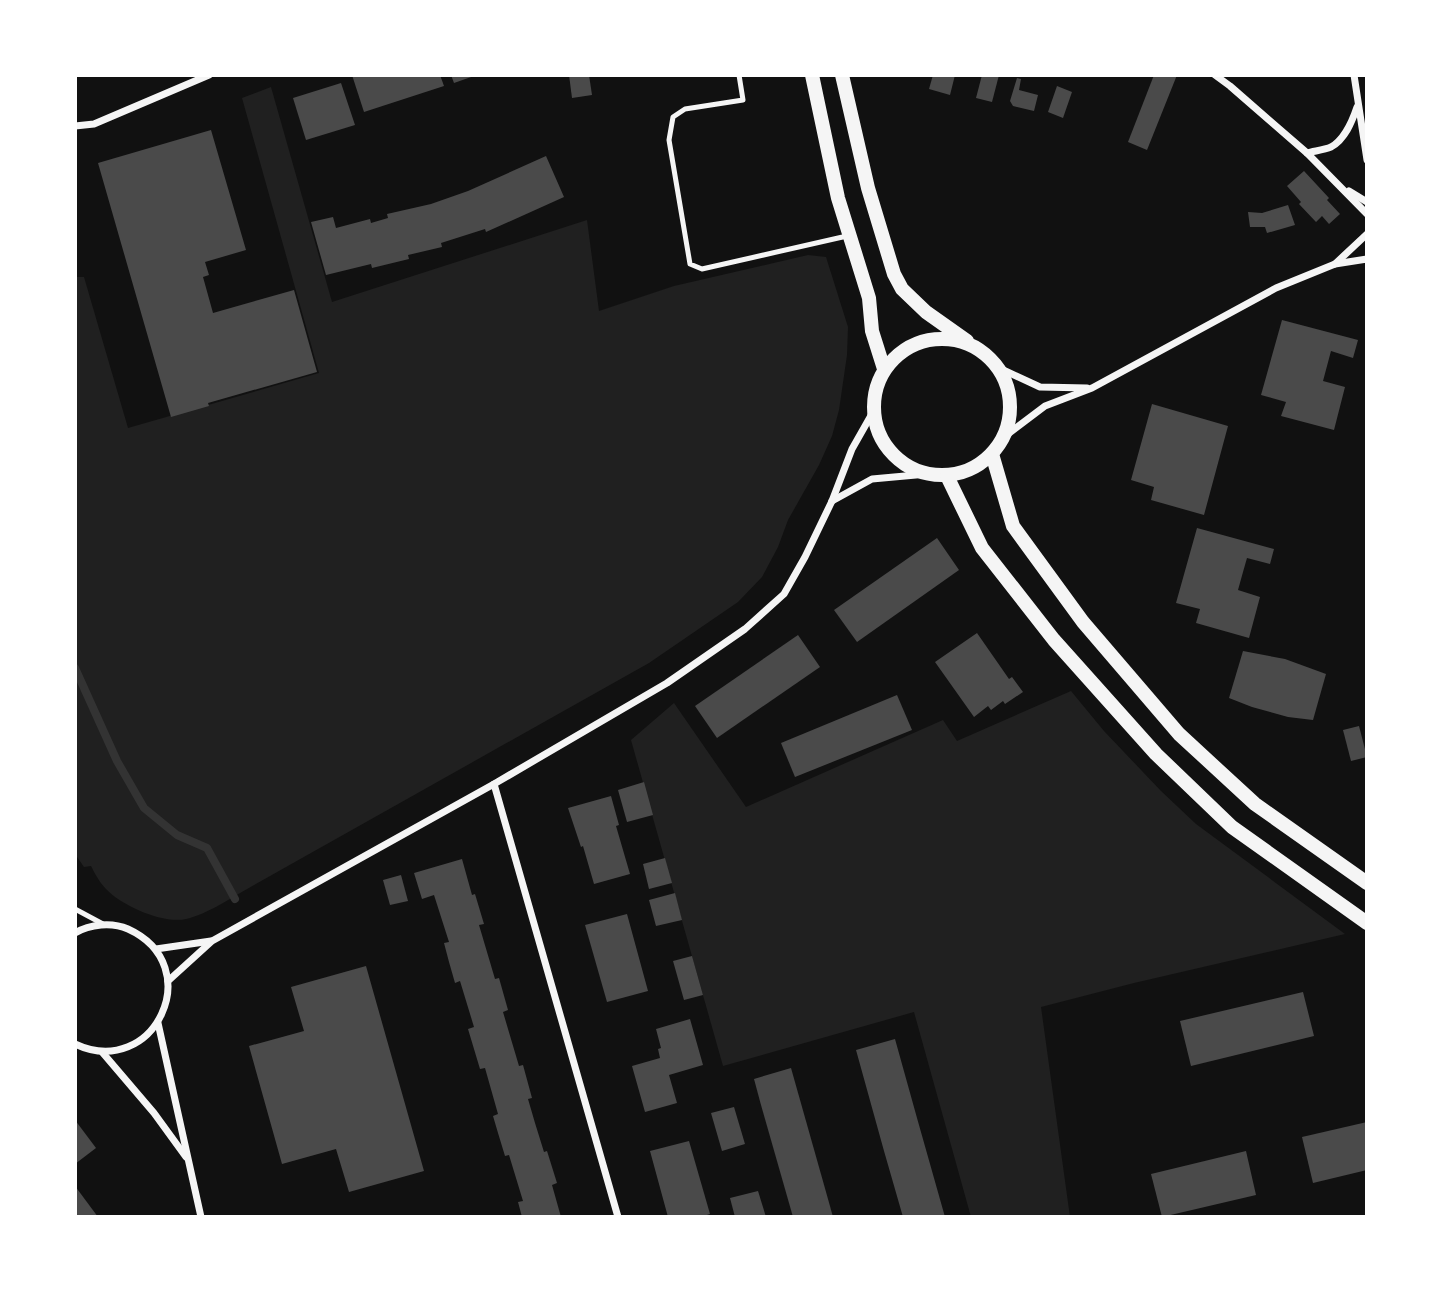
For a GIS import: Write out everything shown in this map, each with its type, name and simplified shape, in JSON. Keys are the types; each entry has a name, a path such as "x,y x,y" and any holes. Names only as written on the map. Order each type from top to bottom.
{"main road":[{"path":"812,75 838,198 869,298 872,331 884,369 873,412 878,433 889,452 906,466 927,474 947,476 971,469 992,454 1004,437 1010,402 999,368 974,346 926,312 902,289 894,274 868,188 842,75"},
{"path":"884,369 909,346 942,337 974,346"},
{"path":"992,454 1013,526 1083,622 1180,734 1255,804 1367,883"},
{"path":"947,476 982,548 1054,640 1156,754 1232,827 1367,923"}],"street":[{"path":"75,126 94,124 209,75"},
{"path":"1215,75 1307,153 1367,214"},
{"path":"1354,75 1367,160"},
{"path":"1307,153 1331,147 1343,136 1352,123 1359,103"},
{"path":"1359,103 1367,119"},
{"path":"1342,187 1367,202"},
{"path":"1335,264 1367,234"},
{"path":"1004,437 1045,406 1091,388 1276,288 1335,264 1367,259"},
{"path":"999,368 1040,387 1091,388"},
{"path":"168,981 212,941 494,784 667,683 746,629 784,594 832,501 852,449 873,412"},
{"path":"832,501 872,480 927,474"},
{"path":"494,784 618,1217"},
{"path":"75,933 103,924 123,927 141,936 156,949 164,964 168,981 167,1003 158,1023 143,1039 124,1049 102,1052 75,1046"},
{"path":"156,949 212,941"},
{"path":"158,1023 201,1217"},
{"path":"102,1052 154,1113 188,1161"}],"lane":[{"path":"738,75 743,100 685,109 673,117 669,140 690,264 702,269 850,236"},
{"path":"75,909 103,924"}],"shaded area":[{"path":"271,87 332,302 587,220 599,311 674,286 808,255 826,257 848,327 847,355 839,410 832,436 762,577 738,602 649,663 221,904 186,919 166,919 122,902 102,884 91,866 84,867 75,854 75,277 84,277 128,428 319,373 242,98"},
{"path":"1071,691 1104,731 1196,824 1345,934 1041,1007 1070,1217 971,1217 914,1012 723,1066 631,740 674,703 746,807 943,720 957,741"}],"building":[{"path":"352,75 440,75 444,86 364,112"},
{"path":"451,75 474,75 474,76 454,83"},
{"path":"569,75 589,75 592,95 572,98"},
{"path":"933,75 955,75 950,95 929,89"},
{"path":"982,75 999,75 992,102 976,98"},
{"path":"1154,75 1177,75 1147,150 1128,142"},
{"path":"1017,78 1021,79 1019,90 1038,95 1034,111 1013,106 1010,101"},
{"path":"341,83 355,125 306,140 293,98"},
{"path":"1057,86 1072,92 1063,118 1048,112"},
{"path":"211,130 246,250 205,262 209,275 203,277 213,313 294,290 317,372 208,403 209,406 171,417 98,163"},
{"path":"546,156 564,197 486,232 485,229 441,243 442,247 408,255 409,259 372,268 371,264 326,275 311,222 333,217 336,228 370,219 371,223 388,218 387,214 431,204 468,191"},
{"path":"1304,171 1340,214 1329,224 1322,216 1316,222 1287,186"},
{"path":"1288,205 1295,225 1267,233 1265,227 1250,227 1248,212 1262,213"},
{"path":"1282,320 1358,340 1353,358 1331,351 1323,381 1345,387 1334,430 1281,416 1286,402 1261,395"},
{"path":"1152,404 1228,426 1204,515 1151,500 1154,487 1131,480"},
{"path":"1197,528 1274,549 1270,564 1247,558 1243,572 1238,590 1260,597 1249,638 1196,623 1200,609 1176,603"},
{"path":"937,538 959,570 857,642 834,610"},
{"path":"977,633 1009,679 1012,677 1023,692 991,710 988,706 974,717 935,662"},
{"path":"798,635 820,667 717,738 695,706"},
{"path":"1243,651 1285,659 1326,674 1313,720 1288,717 1229,698"},
{"path":"897,695 912,730 795,777 781,743"},
{"path":"1359,726 1367,757 1351,761 1343,730"},
{"path":"644,782 653,815 627,822 618,790"},
{"path":"611,796 619,825 616,826 630,874 594,884 568,808"},
{"path":"665,858 672,883 649,889 643,864"},
{"path":"462,859 484,924 479,925 495,979 499,978 508,1010 503,1012 519,1066 523,1065 532,1098 528,1099 535,1123 557,1183 552,1185 561,1217 522,1217 518,1202 523,1201 509,1155 505,1156 493,1116 498,1114 485,1068 480,1069 468,1029 474,1027 460,981 455,983 449,962 444,943 449,942 434,895 422,899 414,873"},
{"path":"401,875 408,901 390,905 383,880"},
{"path":"675,893 682,920 656,926 649,900"},
{"path":"627,914 648,991 607,1002 585,925"},
{"path":"692,956 703,995 684,1000 673,961"},
{"path":"366,966 424,1171 349,1192 336,1149 282,1164 249,1046 304,1031 291,987"},
{"path":"1303,992 1314,1036 1191,1066 1180,1021"},
{"path":"690,1019 703,1065 669,1075 677,1103 645,1112 632,1066 660,1058 658,1049 661,1048 656,1029"},
{"path":"895,1039 945,1217 903,1217 884,1151 856,1050"},
{"path":"791,1068 833,1217 793,1217 761,1105 754,1079"},
{"path":"734,1107 745,1144 722,1151 711,1113"},
{"path":"75,1120 96,1148 75,1164"},
{"path":"1367,1122 1367,1170 1313,1183 1302,1137"},
{"path":"689,1141 710,1214 701,1217 668,1217 650,1151"},
{"path":"1246,1151 1256,1195 1162,1217 1151,1174"},
{"path":"75,1186 98,1217 75,1217"},
{"path":"758,1191 766,1217 735,1217 730,1198"}],"waterway":[{"path":"75,668 117,761 144,808 177,835 207,848 235,899"}]}
